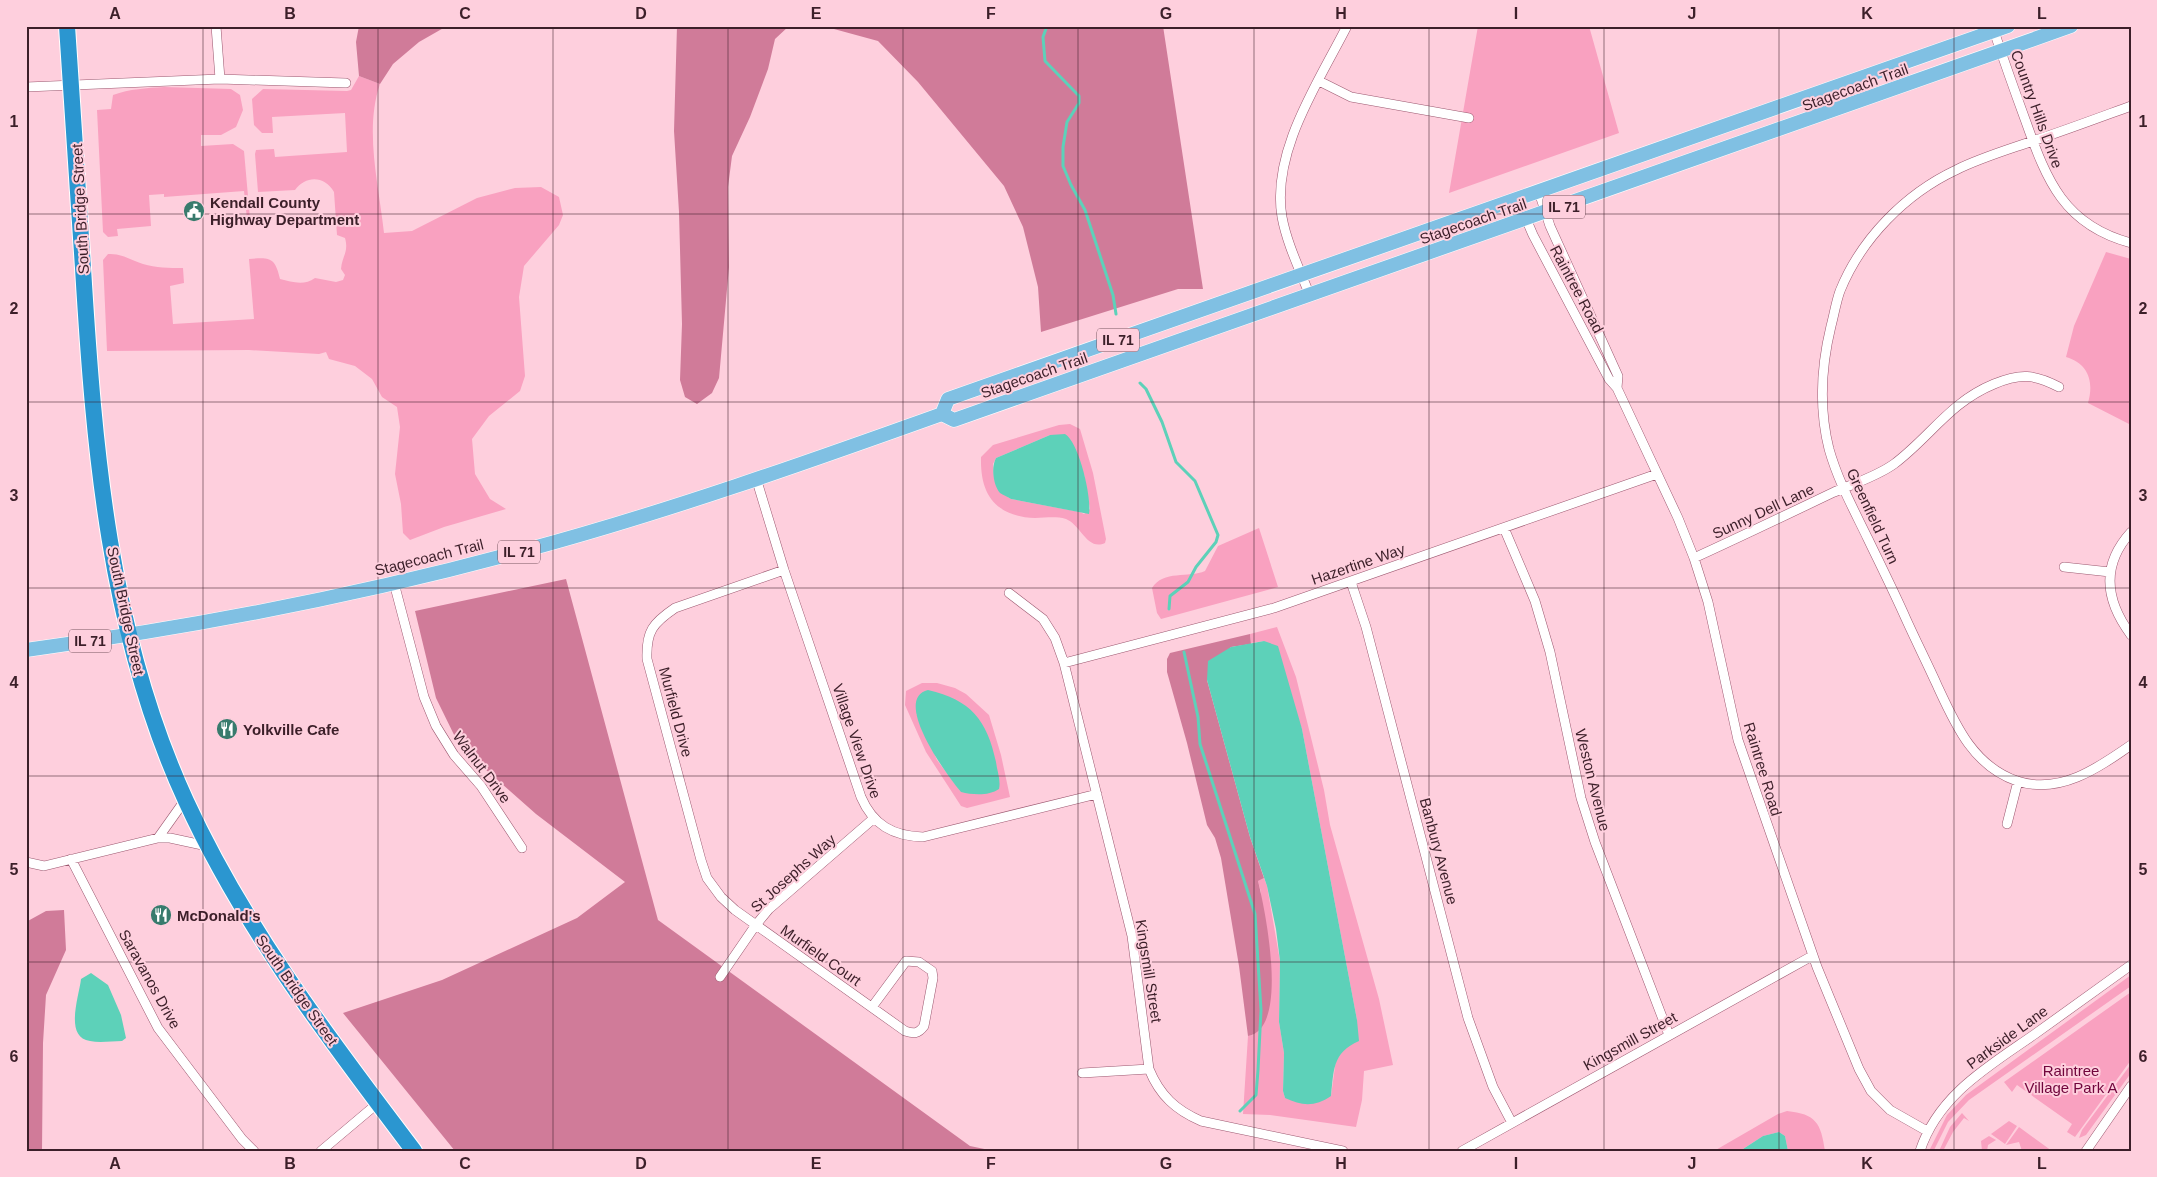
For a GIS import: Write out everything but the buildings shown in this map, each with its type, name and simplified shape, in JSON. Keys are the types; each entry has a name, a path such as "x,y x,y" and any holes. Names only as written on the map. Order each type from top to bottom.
{"highway":[{"name":"South Bridge Street","path":"67,26 89,364 102,497 128,636 151,714 185,800 224,879 260,936 327,1034 414,1151"}],"main road":[{"name":"Stagecoach Trail","path":"26,650 128,636 288,607 526,550 640,517 942,414 954,420 1546,213 2071,26"},
{"name":"Stagecoach Trail","path":"942,414 948,399 2001,29"}],"street":[{"path":"216,26 220,79"},
{"path":"1310,296 1286,231 1280,192 1285,154 1293,133 1347,26"},
{"name":"Country Hills Drive","path":"2001,29 2001,51 2048,178 2067,206 2098,230 2131,243"},
{"path":"26,87 220,79 346,83"},
{"path":"1319,81 1351,97 1469,118"},
{"name":"Greenfield Turn","path":"2131,106 1972,162 1926,187 1904,204 1884,224 1861,252 1847,276 1839,294 1829,334 1822,376 1822,411 1830,449 1843,488 1959,732 1978,757 1998,771 2018,781 2047,784 2070,780 2095,771 2131,745"},
{"name":"Raintree Road","path":"1538,192 1618,376 1616,388"},
{"name":"Raintree Road","path":"1518,200 1526,220 1609,379 1616,388 1694,558 1708,602 1738,740 1812,956 1859,1068 1871,1091 1890,1110 1927,1131"},
{"name":"Sunny Dell Lane","path":"1694,558 1893,465 1957,404 1981,390 2015,377 2030,375 2059,387"},
{"name":"Hazertine Way","path":"1064,663 1244,617 1350,582 1657,474"},
{"name":"Village View Drive","path":"756,478 784,570 861,797 873,818 897,833 923,837 1097,794"},
{"name":"Weston Avenue","path":"1504,528 1535,601 1545,636 1581,798 1595,842 1670,1034"},
{"path":"2131,532 2118,548 2110,572 2110,585 2115,609 2131,635"},
{"path":"2064,567 2110,572"},
{"name":"Murfield Drive","path":"755,926 721,897 707,878 647,659 646,643 651,628 661,618 676,608 784,570"},
{"name":"Banbury Avenue","path":"1350,582 1366,627 1468,1018 1491,1081 1512,1123"},
{"name":"Walnut Drive","path":"394,583 424,697 436,726 454,755 480,786 522,848"},
{"name":"Kingsmill Street","path":"1009,593 1043,619 1055,638 1064,663 1132,936 1149,1069 1154,1081 1166,1098 1182,1113 1201,1122 1343,1151"},
{"path":"2007,824 2018,781"},
{"path":"158,838 185,800"},
{"name":"St Josephs Way","path":"720,977 755,926 770,909 873,818"},
{"path":"26,862 44,866 158,838 176,839 207,846"},
{"name":"Saravanos Drive","path":"71,859 158,1028 242,1139 254,1151"},
{"name":"Murfield Court","path":"755,926 905,1031 913,1034 920,1031 924,1026 933,978 932,971 919,962 906,961 872,1007"},
{"name":"Kingsmill Street","path":"1462,1151 1812,956"},
{"name":"Parkside Lane","path":"1920,1151 1927,1131 1951,1098 1966,1084 2131,966"},
{"path":"1082,1073 1149,1069"},
{"path":"2086,1151 2131,1086"},
{"path":"321,1151 378,1103"}],"green space":[{"path":"1478,26 1589,26 1619,133 1449,193"},
{"path":"359,76 380,84 375,102 373,139 384,233 412,231 477,198 515,188 541,187 559,197 563,215 559,225 524,266 519,297 525,376 520,391 489,416 472,439 475,474 490,499 506,509 444,527 410,540 403,533 401,504 395,474 400,427 397,407 382,397 372,379 355,366 329,359 326,352 319,354 249,350 107,351 103,260 108,254 153,266 183,268 184,283 170,286 173,324 254,319 249,259 262,258 274,262 280,279 298,283 307,282 315,278 336,282 343,280 345,275 341,269 346,251 346,243 345,238 337,235 334,192 326,183 315,179 304,182 295,190 258,192 255,154 256,150 274,149 275,157 347,152 345,113 272,117 273,133 262,133 254,125 252,99 263,89 347,91 351,90"},
{"path":"144,88 231,89 240,95 243,110 236,127 221,135 201,135 201,146 233,144 244,151 250,219 247,219 244,191 164,197 164,194 149,195 151,226 117,229 118,236 108,237 103,232 97,110 111,109 113,95"},
{"path":"2106,252 2131,259 2131,425 2088,403 2090,381 2088,375 2080,364 2066,357 2074,326"},
{"path":"1070,424 1080,429 1093,473 1106,539 1105,543 1099,545 1089,541 1076,526 1066,519 1054,517 1035,518 1010,513 1001,508 987,493 981,471 981,457 993,445 1059,425","holes":["1050,435 1084,474 1090,509 1084,514 1011,499 1000,492 994,479 993,464 996,458"]},
{"path":"1259,528 1278,587 1161,619 1157,613 1152,588 1157,582 1169,577 1205,571 1218,546"},
{"path":"1277,627 1296,677 1324,790 1330,825 1379,999 1393,1065 1364,1071 1362,1100 1356,1127 1270,1115 1243,1114 1248,1036 1253,1035 1261,892 1258,881 1264,878 1267,886 1280,961 1279,1022 1284,1053 1283,1091 1285,1098 1331,1096 1336,1059 1346,1047 1357,1020 1302,729 1264,641 1251,643 1250,634"},
{"path":"922,683 937,683 955,688 966,694 989,715 1001,755 1010,797 967,808 961,806 926,752 905,705 906,691","holes":["916,713 961,792 937,760"]},
{"path":"2131,975 2131,986 1969,1100 1948,1122 1934,1150 1929,1151 1947,1115 1966,1095"},
{"name":"Raintree Village Park A","path":"2131,992 2131,1060 2075,1137 2067,1132 2072,1124 2017,1085 2012,1092 2004,1082"},
{"path":"2131,1064 2131,1073 2086,1135 2079,1138 2082,1130"},
{"path":"1787,1111 1805,1115 1815,1122 1819,1127 1825,1151 1788,1151 1785,1136 1779,1132 1763,1136 1740,1151 1714,1151 1778,1114"},
{"path":"1962,1113 1969,1121 1964,1118 1953,1132 1943,1151 1939,1151 1950,1127"},
{"path":"2009,1121 2017,1126 2005,1144 1991,1134"},
{"path":"2019,1127 2052,1151 2022,1151 2019,1142 2006,1145"},
{"path":"1989,1136 1996,1140 1988,1145 1987,1151 1982,1151 1981,1141"}],"shaded area":[{"path":"359,26 447,26 419,42 393,64 380,84 359,76 356,42"},
{"path":"677,26 789,26 775,39 768,69 750,117 732,156 728,187 729,267 719,378 712,393 697,404 685,397 680,380 682,324 679,212 674,131"},
{"path":"823,26 1163,26 1203,289 1178,289 1041,332 1038,287 1023,227 1004,186 918,82 878,41"},
{"path":"1065,434 1070,439 1080,459 1088,496 1089,514 1011,499 1000,493 994,476 994,462 996,458 1050,435"},
{"path":"566,579 658,920 970,1146 994,1151 455,1151 343,1013 442,980 577,918 625,882 536,814 460,747 436,698 415,611"},
{"path":"1250,634 1251,644 1231,647 1207,680 1250,837 1264,878 1258,881 1269,941 1271,991 1268,1013 1261,1028 1248,1036 1239,966 1221,858 1215,838 1207,825 1167,672 1167,659 1170,653"},
{"path":"1264,641 1278,646 1302,729 1357,1020 1359,1041 1350,1046 1339,1057 1334,1070 1331,1096 1314,1104 1291,1101 1285,1098 1283,1091 1284,1053 1279,1022 1280,961 1276,929 1267,886 1250,837 1207,680 1208,661 1231,647"},
{"path":"928,690 943,694 966,706 982,723 988,734 996,762 999,789 991,793 981,794 961,792 945,771 926,739 916,708 918,696"},
{"path":"64,910 66,950 46,995 43,1043 42,1151 26,1151 26,922 46,911"},
{"path":"91,973 108,985 121,1015 126,1038 122,1041 90,1041 82,1038 77,1032 75,1015 81,979"},
{"path":"1779,1132 1785,1136 1788,1151 1740,1151 1763,1136"}],"waterway":[{"path":"1047,26 1043,37 1045,61 1079,96 1079,103 1067,122 1063,147 1063,166 1085,210 1113,295 1116,314"},
{"path":"1140,383 1146,389 1162,422 1176,462 1195,481 1218,535 1216,542 1196,567 1188,582 1170,596 1169,609"},
{"path":"1184,652 1198,717 1200,744 1255,914 1261,1010 1258,1070 1256,1095 1240,1111"}],"place":[{"name":"Kendall County Highway Department","path":"194,211"},
{"name":"Yolkville Cafe","path":"227,729"},
{"name":"McDonald's","path":"161,915"}]}
